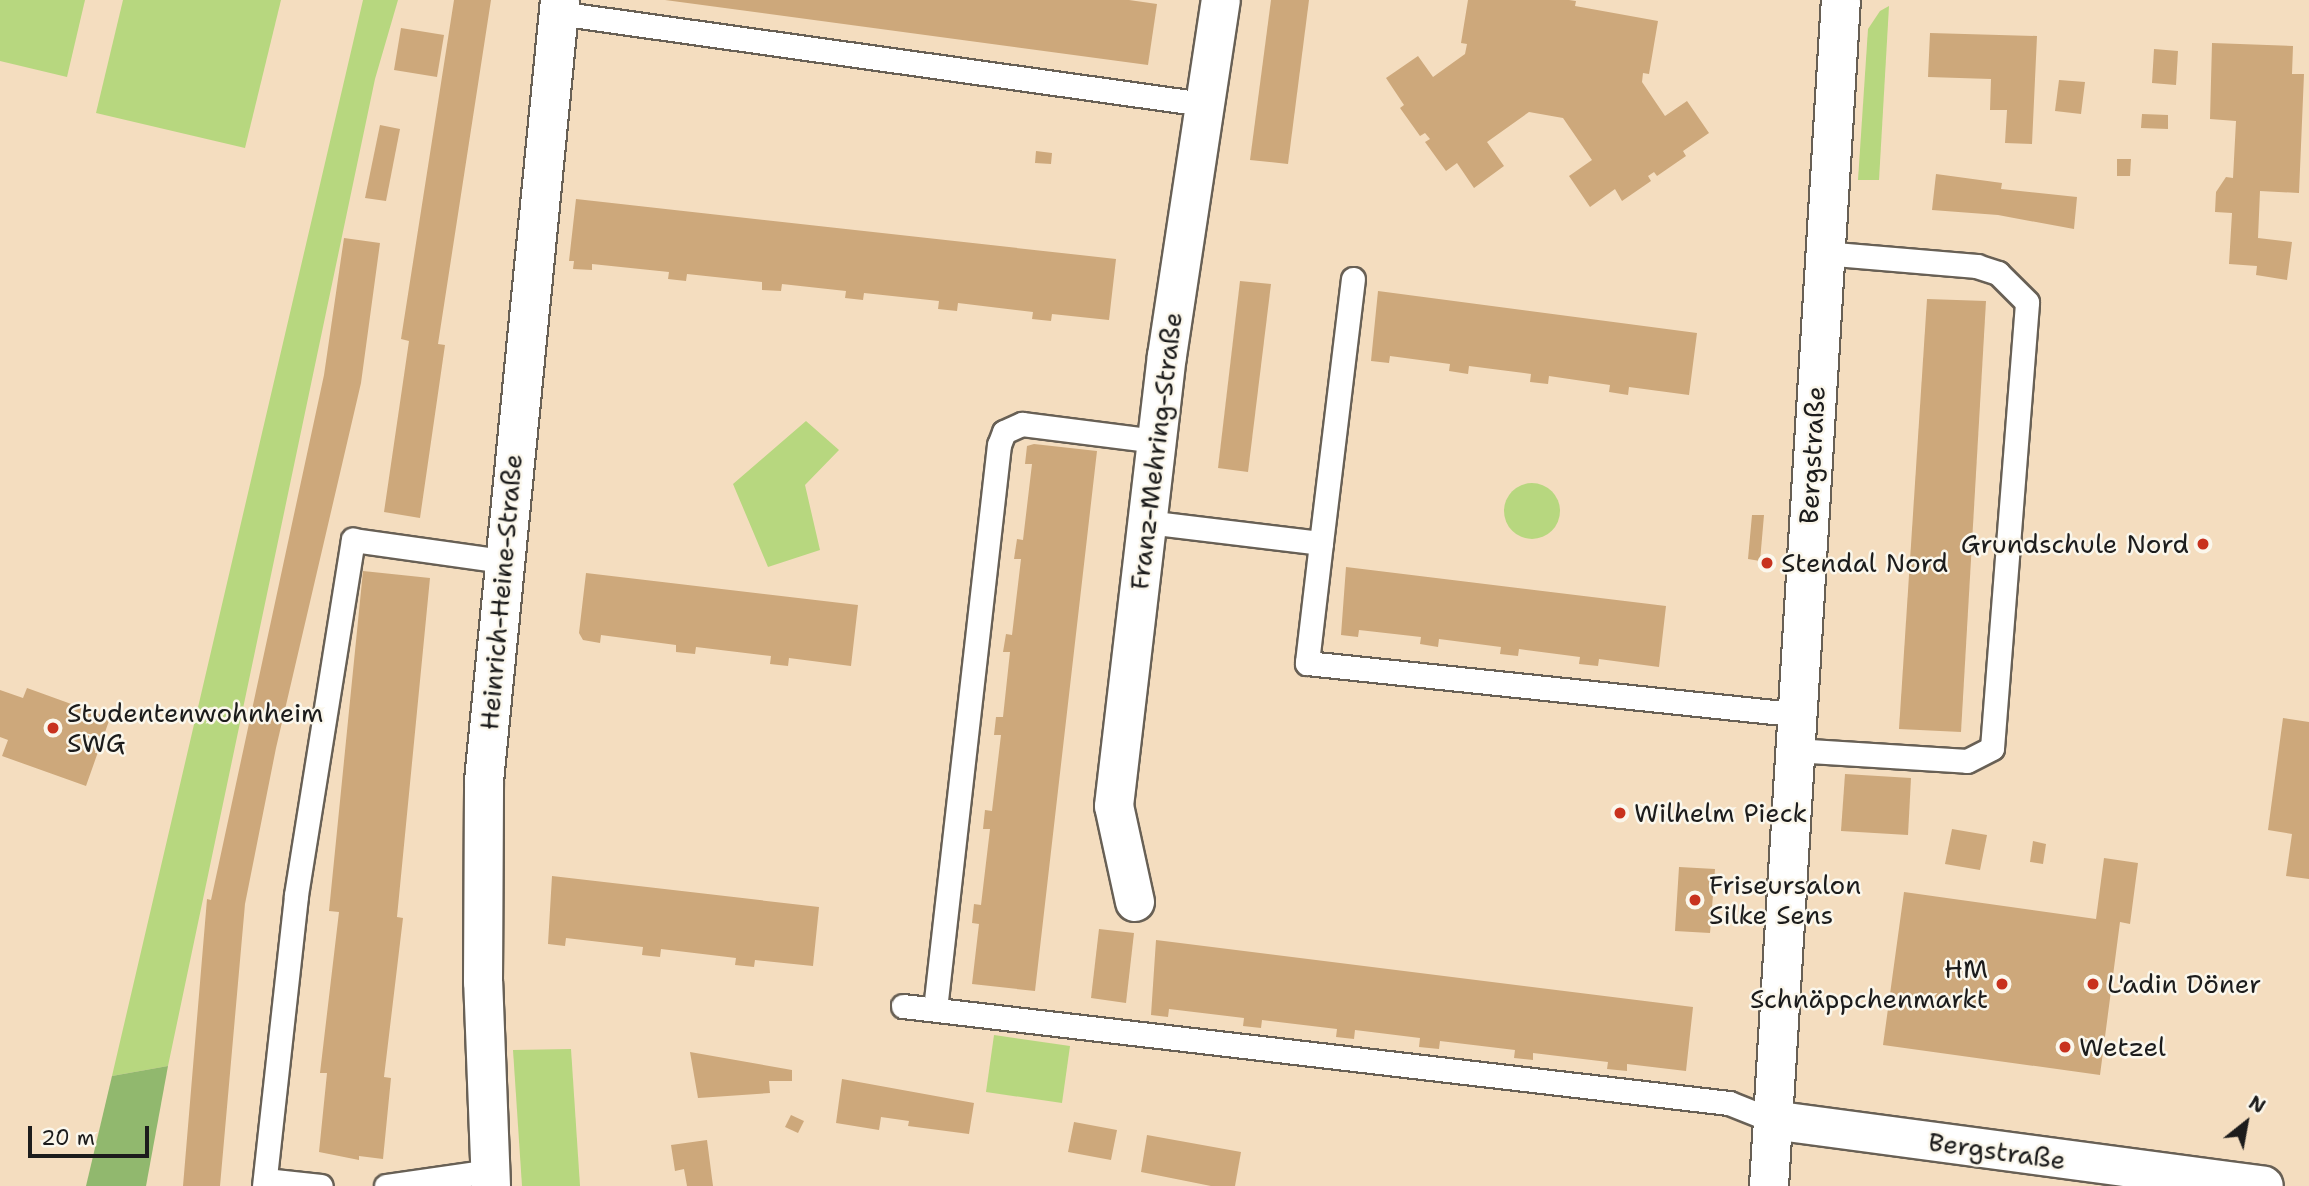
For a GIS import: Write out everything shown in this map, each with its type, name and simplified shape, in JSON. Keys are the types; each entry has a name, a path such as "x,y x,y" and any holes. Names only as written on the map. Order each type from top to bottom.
{"street":[{"name":"Franz-Mehring-Straße","path":"1135,902 1114,806 1157,441 1203,104 1221,0"},
{"name":"Bergstraße","path":"1769,1186 1841,0"},
{"name":"Heinrich-Heine-Straße","path":"491,1178 482,856 503,561 559,6"},
{"name":"Bergstraße","path":"1772,1120 2264,1186"}],"lane":[{"path":"559,6 1203,104"},
{"path":"1353,279 1307,663 1795,732 1967,761 1992,748 2027,303 1998,274 1977,266 1824,253"},
{"path":"935,1009 999,445 1004,432 1021,424 1157,441"},
{"path":"1147,522 1321,543"},
{"path":"321,1186 264,1183 296,895 353,540 503,561"},
{"path":"903,1006 1729,1103 1772,1120"},
{"path":"386,1186 491,1178"}],"green space":[{"path":"0,0 85,0 67,77 0,61"},
{"path":"123,0 281,0 245,148 96,113"},
{"path":"363,0 398,0 375,79 168,1066 112,1076"},
{"path":"1889,6 1879,180 1858,180 1868,29 1880,11"},
{"path":"806,421 839,450 805,485 820,550 768,567 733,484"},
{"path":"1532,483 1543,485 1552,491 1558,500 1558,522 1552,531 1543,537 1532,539 1521,537 1512,531 1506,522 1504,511 1506,500 1512,491 1521,485"},
{"path":"994,1035 1070,1046 1062,1103 986,1092"},
{"path":"571,1049 580,1186 522,1186 513,1050"},
{"path":"168,1066 146,1186 86,1186 112,1076"}],"building":[{"path":"454,0 491,0 438,344 445,345 420,518 384,512 409,341 401,339"},
{"path":"665,0 1129,0 1157,4 1148,65"},
{"path":"1271,0 1309,0 1288,164 1250,160"},
{"path":"1468,0 1569,0 1576,1 1575,6 1658,21 1649,74 1643,73 1642,82 1665,116 1687,101 1709,133 1683,151 1686,156 1657,176 1654,172 1648,176 1651,181 1622,201 1615,189 1590,207 1569,176 1592,160 1563,118 1529,112 1487,142 1504,166 1474,188 1457,163 1446,171 1425,142 1430,139 1425,133 1420,136 1400,108 1404,105 1386,78 1418,56 1433,77 1465,54 1467,44 1461,43"},
{"path":"401,28 444,35 437,77 394,70"},
{"path":"1930,33 2037,36 2032,144 2005,143 2007,110 1990,110 1991,79 1928,77"},
{"path":"2212,43 2293,46 2292,74 2304,74 2299,193 2260,191 2258,238 2292,242 2287,280 2256,275 2257,266 2229,264 2232,213 2215,212 2216,192 2226,177 2233,178 2236,121 2210,119"},
{"path":"2154,49 2178,51 2176,85 2152,83"},
{"path":"2059,80 2085,82 2081,114 2055,111"},
{"path":"2142,114 2168,115 2168,129 2141,128"},
{"path":"380,125 400,129 386,201 365,198"},
{"path":"1036,151 1052,153 1051,164 1035,163"},
{"path":"2117,159 2131,159 2130,176 2117,176"},
{"path":"1936,174 2002,183 2001,189 2077,197 2074,229 1998,215 1932,210"},
{"path":"576,199 1116,259 1109,320 1052,314 1051,321 1032,319 1033,312 958,303 957,311 938,309 939,301 864,293 863,300 845,298 846,291 782,284 781,291 762,290 762,282 687,274 686,281 668,279 669,272 592,264 592,270 573,269 574,261 569,261"},
{"path":"344,238 380,243 361,383 276,748 245,904 220,1186 183,1186 207,899 211,900 324,375"},
{"path":"1240,281 1271,284 1248,472 1218,468"},
{"path":"1378,291 1697,333 1689,395 1629,387 1628,395 1609,392 1610,385 1549,376 1548,384 1530,382 1531,374 1469,366 1468,374 1449,371 1450,364 1390,356 1389,363 1371,361"},
{"path":"1927,299 1986,301 1961,732 1899,729"},
{"path":"1034,444 1097,451 1035,991 972,984 979,924 972,923 974,904 981,905 990,829 983,829 985,810 992,811 1001,735 994,735 996,717 1003,717 1010,652 1003,652 1006,634 1012,635 1021,559 1014,559 1017,539 1023,540 1032,464 1025,464 1027,446"},
{"path":"1752,515 1764,515 1760,561 1748,559"},
{"path":"1346,567 1666,606 1659,667 1599,659 1598,666 1579,664 1580,657 1519,649 1518,656 1500,654 1501,647 1439,639 1438,647 1420,644 1421,637 1359,630 1358,637 1341,635"},
{"path":"363,571 430,578 397,917 403,918 384,1077 391,1078 383,1159 359,1156 359,1160 319,1152 327,1073 320,1073 339,912 329,911"},
{"path":"586,573 858,605 851,666 789,658 788,666 770,664 771,656 696,647 695,654 676,652 676,645 601,635 600,643 583,640 579,633"},
{"name":"Studentenwohnheim SWG","path":"27,688 110,718 86,786 2,756 8,740 0,737 0,690 23,698"},
{"path":"2283,718 2309,722 2309,879 2286,876 2292,834 2268,830"},
{"path":"1845,774 1911,778 1908,835 1841,831"},
{"path":"1952,829 1987,835 1980,870 1945,864"},
{"path":"2033,841 2046,844 2043,864 2030,862"},
{"name":"HM Schnäppchenmarkt","path":"2104,858 2138,863 2130,924 2120,922 2100,1075 1883,1045 1904,892 2096,919"},
{"name":"Friseursalon Silke Sens","path":"1679,867 1715,869 1710,933 1675,931"},
{"path":"552,876 819,907 813,966 755,960 754,967 735,965 736,958 661,949 660,957 642,955 643,947 566,938 565,946 548,944"},
{"path":"1099,929 1134,933 1126,1003 1091,998"},
{"path":"1156,940 1693,1007 1686,1071 1627,1064 1627,1071 1607,1069 1608,1062 1533,1053 1533,1060 1514,1058 1515,1050 1440,1041 1439,1049 1419,1047 1420,1038 1355,1030 1354,1039 1336,1037 1337,1029 1262,1020 1261,1028 1243,1026 1244,1018 1169,1009 1168,1017 1151,1015"},
{"path":"690,1052 792,1070 792,1081 769,1081 770,1093 698,1098"},
{"path":"842,1079 974,1103 969,1134 908,1126 909,1121 881,1117 879,1130 836,1123"},
{"path":"791,1115 804,1121 798,1133 785,1127"},
{"path":"1074,1122 1117,1130 1111,1160 1068,1152"},
{"path":"1147,1135 1241,1152 1235,1186 1211,1186 1141,1172"},
{"path":"707,1140 713,1186 687,1186 684,1169 675,1171 671,1145"}],"place":[{"name":"Grundschule Nord","path":"2203,544"},
{"name":"Stendal Nord","path":"1767,563"},
{"name":"Studentenwohnheim SWG","path":"53,728"},
{"name":"Wilhelm Pieck","path":"1620,813"},
{"name":"Friseursalon Silke Sens","path":"1695,900"},
{"name":"HM Schnäppchenmarkt","path":"2002,984"},
{"name":"L'adin Döner","path":"2093,984"},
{"name":"Wetzel","path":"2065,1047"}]}
